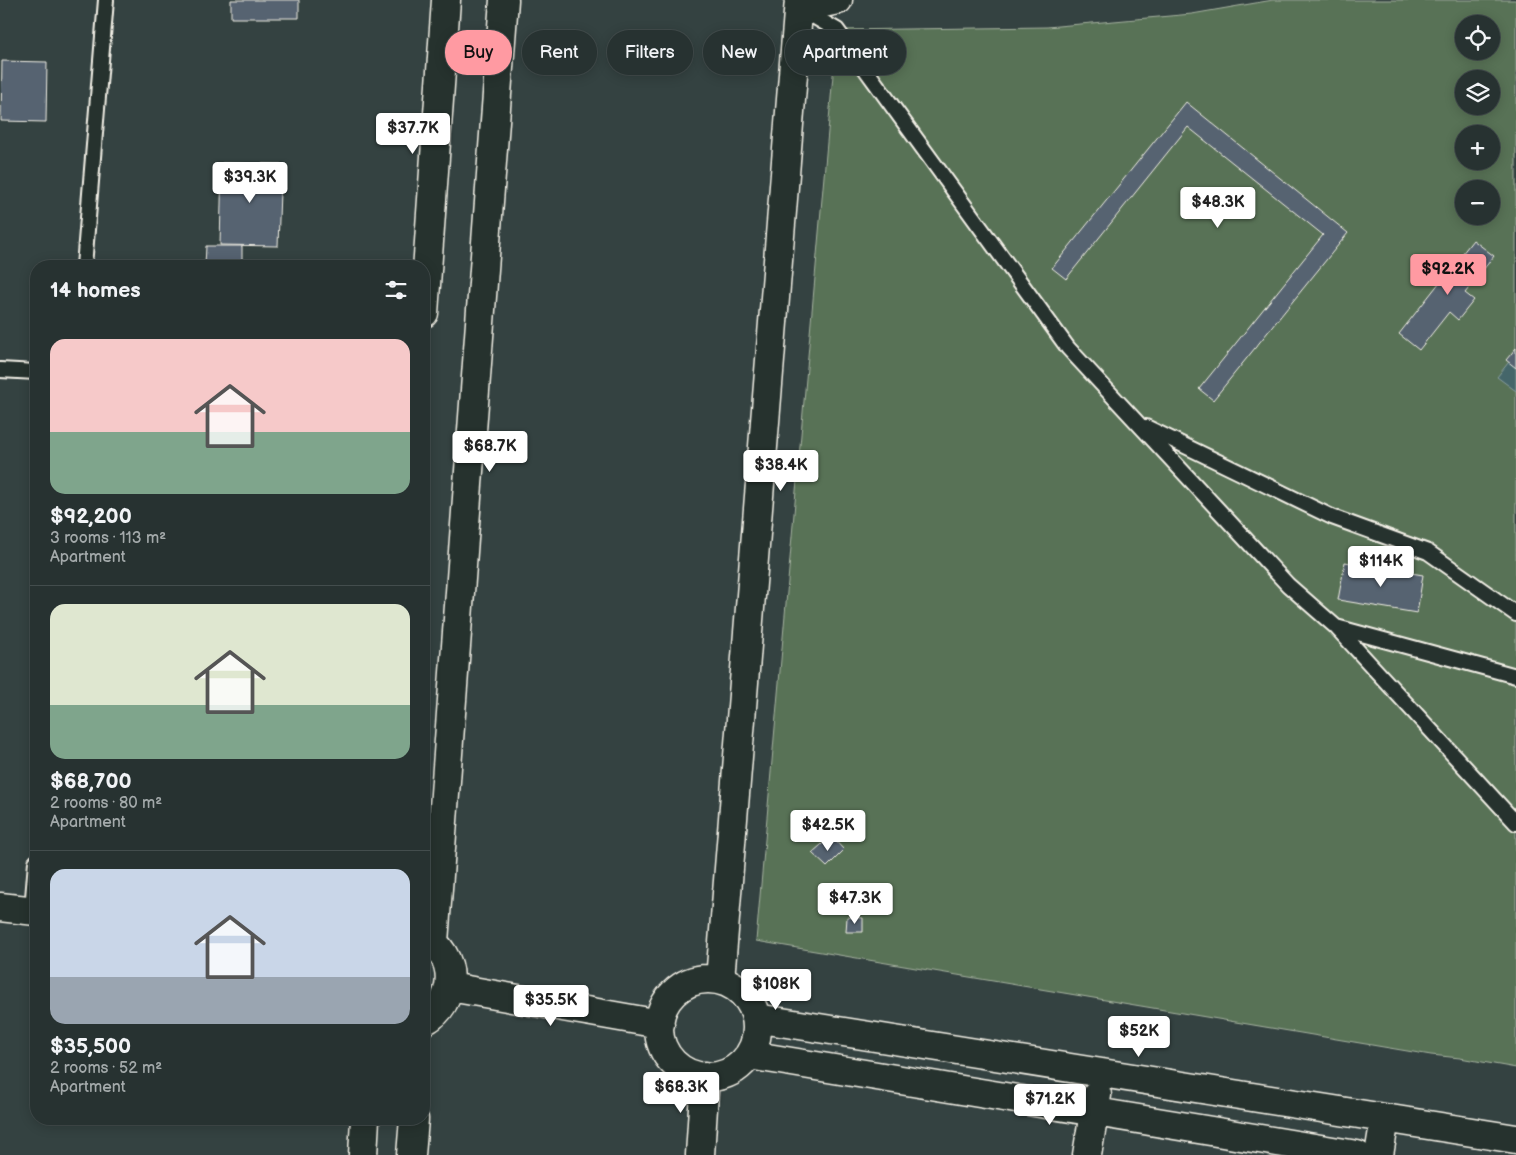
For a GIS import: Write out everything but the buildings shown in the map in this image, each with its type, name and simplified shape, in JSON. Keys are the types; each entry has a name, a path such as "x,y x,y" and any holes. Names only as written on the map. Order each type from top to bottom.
{"street":[{"path":"428,260 446,0"},
{"path":"430,926 504,0"},
{"path":"720,980 799,4 838,0"},
{"path":"0,908 30,911"},
{"path":"430,940 444,954 449,969 450,987 446,998 430,1019"},
{"path":"706,979 720,980 733,985 744,994 752,1005 756,1018 757,1031 749,1055 730,1072 718,1075 705,1076 690,1073 677,1066 667,1054 661,1040 660,1024 662,1011 669,998 679,988 692,982 706,979"},
{"path":"450,987 660,1024"},
{"path":"756,1018 1516,1139"},
{"path":"749,1055 1357,1155"},
{"path":"1087,1155 1100,1073"},
{"path":"700,1155 705,1076"},
{"path":"1379,1155 1385,1118"},
{"path":"363,1155 365,1125"},
{"path":"412,1155 414,1125"}],"lane":[{"path":"84,260 106,0"},
{"path":"799,4 837,30 1068,348 1288,585 1336,627 1516,823"},
{"path":"0,370 30,372"},
{"path":"1138,423 1332,516 1428,552 1516,614"},
{"path":"1336,627 1516,676"}],"green space":[{"path":"1273,0 1516,0 1516,1068 756,941 833,75 906,75 906,30 837,30 1047,27 1192,14"}],"water":[{"path":"1516,353 1516,391 1497,377"}]}
